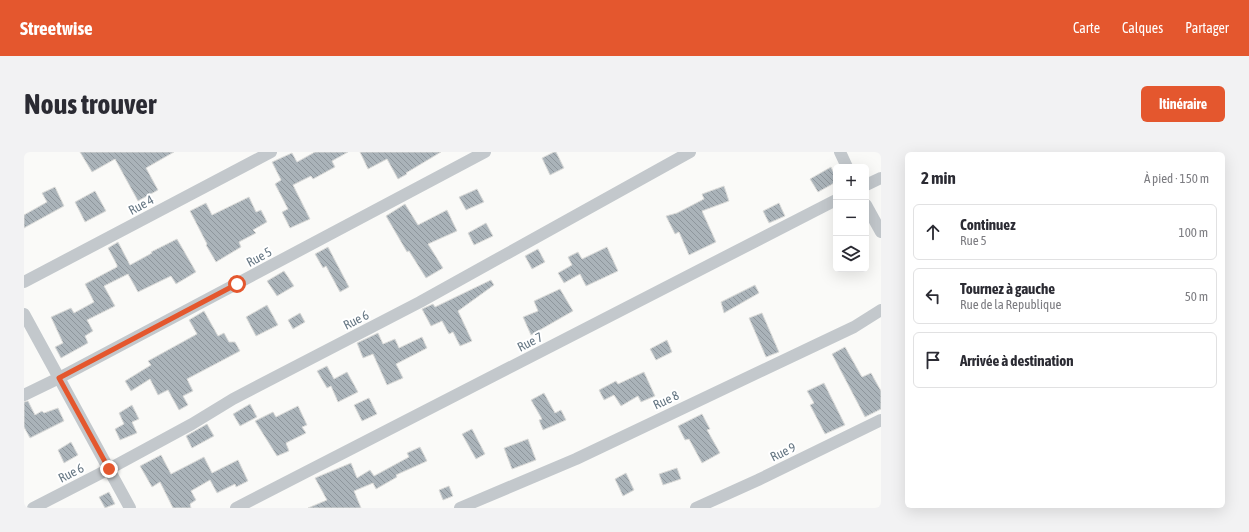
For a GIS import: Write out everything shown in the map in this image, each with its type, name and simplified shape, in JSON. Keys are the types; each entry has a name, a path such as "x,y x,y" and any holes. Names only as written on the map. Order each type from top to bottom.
{"street":[{"name":"Rue 4","path":"24,282 271,152"},
{"name":"Rue 5","path":"24,394 59,378 485,152"},
{"name":"Rue 6","path":"33,508 192,424 233,399 420,302 690,152"},
{"path":"840,152 846,164"},
{"path":"869,184 881,178"},
{"name":"Rue 7","path":"236,508 833,202"},
{"path":"869,210 881,232"},
{"name":"Rue 8","path":"460,508 590,452 854,327 881,310"},
{"path":"24,314 130,508"},
{"name":"Rue 9","path":"696,508 758,480 881,420"}],"building":[{"path":"80,152 174,152 146,168 158,190 138,201 115,159 92,172"},
{"path":"315,152 348,152 332,161 335,167 313,179 311,176 293,185 310,219 290,228 282,212 288,209 275,184 281,180 272,162 292,153 297,162"},
{"path":"360,152 441,152 398,179 387,159 368,169"},
{"path":"556,152 564,168 550,175 542,158"},
{"path":"831,167 833,171 833,184 818,192 810,179"},
{"path":"724,186 729,201 702,211 716,242 689,255 679,232 675,234 666,216 677,213 704,199 702,194"},
{"path":"55,187 64,206 24,228 24,215 47,202 42,193"},
{"path":"477,189 484,202 466,210 459,197"},
{"path":"95,191 106,211 85,222 75,202"},
{"path":"249,197 256,212 261,210 267,222 253,230 256,233 239,242 241,247 216,262 190,211 206,203 212,215"},
{"path":"779,203 785,216 769,223 763,211"},
{"path":"405,204 418,225 447,210 457,231 428,244 443,268 426,278 409,251 407,252 386,216"},
{"path":"486,223 493,236 474,245 468,233"},
{"path":"177,239 196,272 176,284 171,276 138,292 128,274 104,286 115,306 87,320 93,331 85,336 88,343 61,358 55,347 63,343 51,317 71,308 74,313 94,302 85,284 117,267 108,248 118,242 130,265 152,253 151,252"},
{"path":"328,247 349,287 340,292 326,266 323,268 315,254"},
{"path":"607,247 618,271 586,286 580,274 564,283 558,273 572,265 568,257 578,252 582,259"},
{"path":"538,249 545,262 532,269 525,256"},
{"path":"284,271 294,286 277,296 267,281"},
{"path":"491,280 494,285 458,311 472,341 460,346 453,332 449,334 442,321 431,326 422,309 433,304 435,307"},
{"path":"755,285 759,293 724,313 721,302"},
{"path":"560,289 573,311 531,335 523,317 538,311 534,301"},
{"path":"267,305 278,325 256,336 246,317"},
{"path":"204,311 218,336 224,333 229,342 235,342 240,351 187,379 193,391 183,396 188,405 179,410 168,390 158,395 150,379 131,391 125,381 151,365 148,361 197,334 189,320"},
{"path":"300,313 305,322 293,329 288,320"},
{"path":"762,313 779,352 766,357 749,318"},
{"path":"378,333 383,344 395,339 399,348 422,337 427,348 396,364 403,378 387,385 373,354 363,358 357,343"},
{"path":"667,340 672,352 656,360 650,349"},
{"path":"845,347 862,377 871,373 881,391 881,409 865,417 832,354"},
{"path":"327,366 334,379 347,372 358,392 338,402 331,386 327,388 317,371"},
{"path":"644,372 655,396 641,402 638,396 621,406 614,395 604,400 599,390 616,381 618,384"},
{"path":"824,383 845,425 825,434 810,405 814,403 807,391"},
{"path":"544,393 555,413 561,410 566,420 543,430 539,420 542,419 531,400"},
{"path":"369,398 377,414 362,421 354,405"},
{"path":"28,401 35,415 42,411 44,413 58,408 64,421 30,438 24,427 24,402"},
{"path":"250,404 257,417 240,426 233,414"},
{"path":"132,405 139,419 132,422 137,433 120,440 115,429 124,424 119,413"},
{"path":"298,406 307,425 302,427 306,433 286,443 289,451 277,456 255,421 273,412 276,417"},
{"path":"702,414 710,429 707,430 720,453 702,463 689,439 685,440 678,426"},
{"path":"207,424 214,436 192,448 186,436"},
{"path":"472,429 485,454 476,459 462,434"},
{"path":"528,439 536,460 512,469 504,448"},
{"path":"71,442 78,455 64,463 58,450"},
{"path":"420,447 427,461 396,475 397,477 376,489 373,483 354,491 361,508 308,508 327,500 315,478 351,463 357,478 370,470 374,476 409,457 407,453"},
{"path":"161,455 171,474 204,457 212,473 238,460 248,481 236,487 235,484 217,493 210,480 191,491 196,500 190,504 191,508 173,508 160,482 152,487 140,466"},
{"path":"677,468 681,479 663,485 659,474"},
{"path":"626,473 634,490 623,496 615,479"},
{"path":"449,486 453,496 443,500 439,490"},
{"path":"109,492 115,504 105,508 99,497"}],"route":[{"path":"109,469 59,378 237,284"}]}
